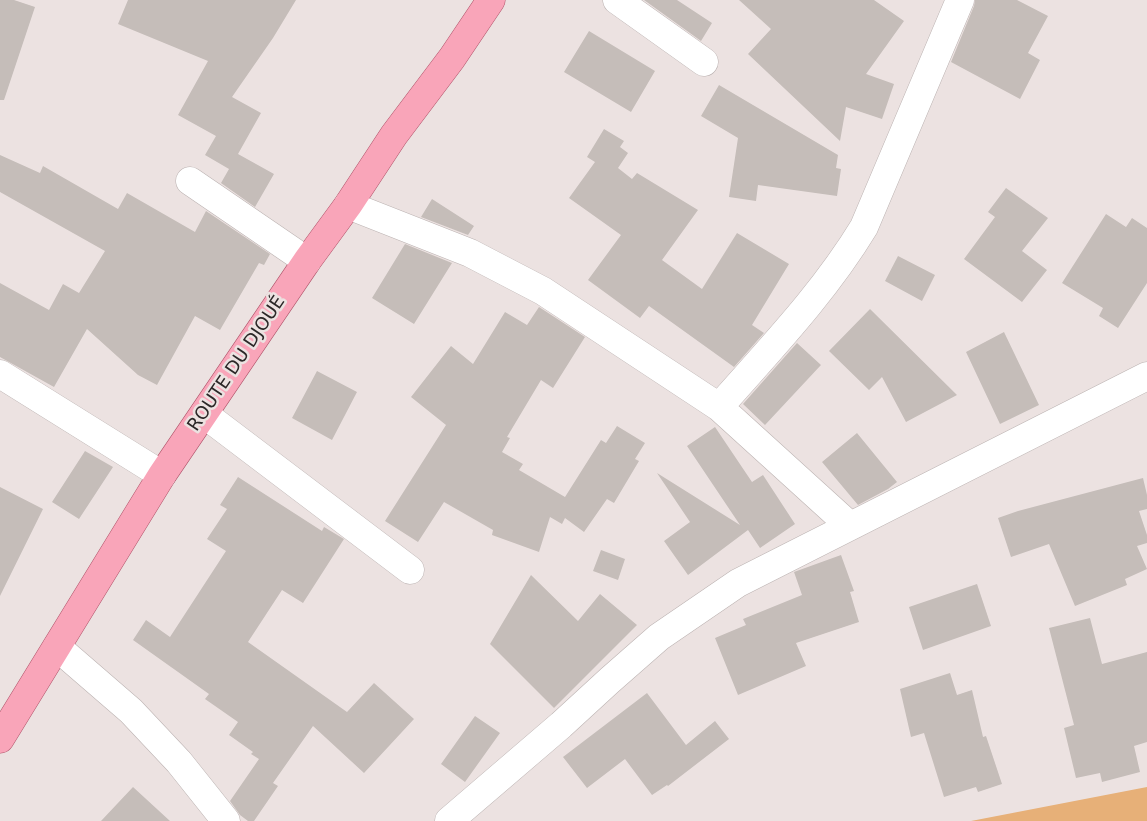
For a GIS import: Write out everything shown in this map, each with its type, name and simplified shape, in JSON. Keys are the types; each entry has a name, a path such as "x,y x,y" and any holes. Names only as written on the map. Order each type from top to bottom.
{"main road":[{"name":"ROUTE DU DJOUÉ","path":"0,739 162,475 394,135 452,58 491,0"}],"street":[{"path":"616,0 704,62"},
{"path":"719,407 824,287 848,254 864,227 960,0"},
{"path":"190,181 307,261"},
{"path":"348,204 470,253 543,291 719,407 849,526"},
{"path":"0,374 162,475"},
{"path":"449,821 561,725 659,637 738,583 1147,376"},
{"path":"204,414 410,570"},
{"path":"57,647 131,711 179,762 226,821"}],"shaded area":[{"path":"1147,787 1147,821 971,821"}],"building":[{"path":"0,0 14,0 35,7 4,100 0,100"},
{"path":"128,0 296,0 273,38 232,97 261,113 238,154 274,174 255,207 221,183 229,169 205,155 216,136 178,115 208,61 118,24"},
{"path":"644,0 677,0 712,23 701,41"},
{"path":"739,0 874,0 904,21 866,74 894,84 882,119 846,107 840,141 748,54 771,29"},
{"path":"975,0 1017,0 1048,16 1028,53 1040,60 1020,99 951,62"},
{"path":"589,31 655,71 631,112 564,72"},
{"path":"719,85 838,155 836,168 841,169 837,196 758,185 756,201 729,197 738,138 701,116"},
{"path":"604,129 624,141 620,147 628,153 618,168 632,179 637,173 698,210 662,260 702,289 737,233 789,264 752,325 764,333 734,367 649,306 640,318 588,280 621,235 569,198 595,162 587,157"},
{"path":"0,155 40,173 43,166 118,209 127,193 195,232 206,211 270,254 264,265 259,263 220,330 195,316 157,385 138,375 87,329 54,387 0,357 0,283 49,310 63,284 79,293 105,251 0,192"},
{"path":"1006,188 1048,218 1022,251 1047,270 1022,302 964,259 995,217 988,212"},
{"path":"432,199 474,226 468,235 421,217"},
{"path":"1106,214 1126,227 1132,218 1147,228 1147,283 1118,328 1099,316 1103,308 1062,283"},
{"path":"405,244 452,263 414,324 372,298"},
{"path":"898,256 935,275 922,301 885,281"},
{"path":"539,307 585,337 553,388 541,380 507,437 510,438 502,452 523,464 519,470 565,497 601,440 606,443 617,426 645,443 635,459 639,461 614,503 607,499 584,532 565,518 562,524 550,517 539,552 492,535 493,530 444,502 418,542 385,521 446,425 411,397 451,346 473,364 505,312 527,325"},
{"path":"870,309 957,395 906,422 882,377 869,390 829,351"},
{"path":"1004,332 1039,405 1000,424 966,352"},
{"path":"797,343 821,365 765,425 743,404"},
{"path":"317,371 357,392 332,440 292,418"},
{"path":"715,427 752,482 763,475 795,524 760,548 748,530 688,575 664,541 690,522 657,473 740,525 687,446"},
{"path":"857,433 897,482 858,505 822,462"},
{"path":"85,451 113,467 79,519 52,502"},
{"path":"238,477 322,531 324,527 344,539 303,603 282,590 248,642 347,712 374,683 414,719 364,773 313,726 273,783 278,786 254,821 248,821 240,815 230,801 259,759 251,754 253,752 229,735 238,722 205,699 209,694 133,640 146,620 170,637 226,551 207,539 227,509 220,505"},
{"path":"1143,478 1147,495 1147,509 1139,511 1147,535 1147,543 1137,546 1147,569 1125,579 1127,585 1075,606 1049,544 1011,557 998,518"},
{"path":"0,487 43,509 0,596"},
{"path":"601,550 625,559 618,580 593,571"},
{"path":"841,555 854,591 850,592 859,622 796,643 806,666 738,695 715,638 746,625 743,619 802,595 794,572"},
{"path":"531,575 578,621 600,594 637,625 554,708 490,644"},
{"path":"977,584 991,626 923,650 909,607"},
{"path":"1090,618 1102,664 1147,652 1147,742 1134,746 1140,772 1102,782 1100,773 1076,778 1064,728 1074,725 1049,628"},
{"path":"950,673 957,695 972,690 983,737 986,736 1002,784 978,792 976,787 944,797 924,733 911,737 900,689"},
{"path":"647,693 686,745 715,721 729,739 668,786 652,795 625,759 587,788 563,757"},
{"path":"475,716 500,733 465,782 441,764"},
{"path":"133,787 170,821 101,821"}]}
